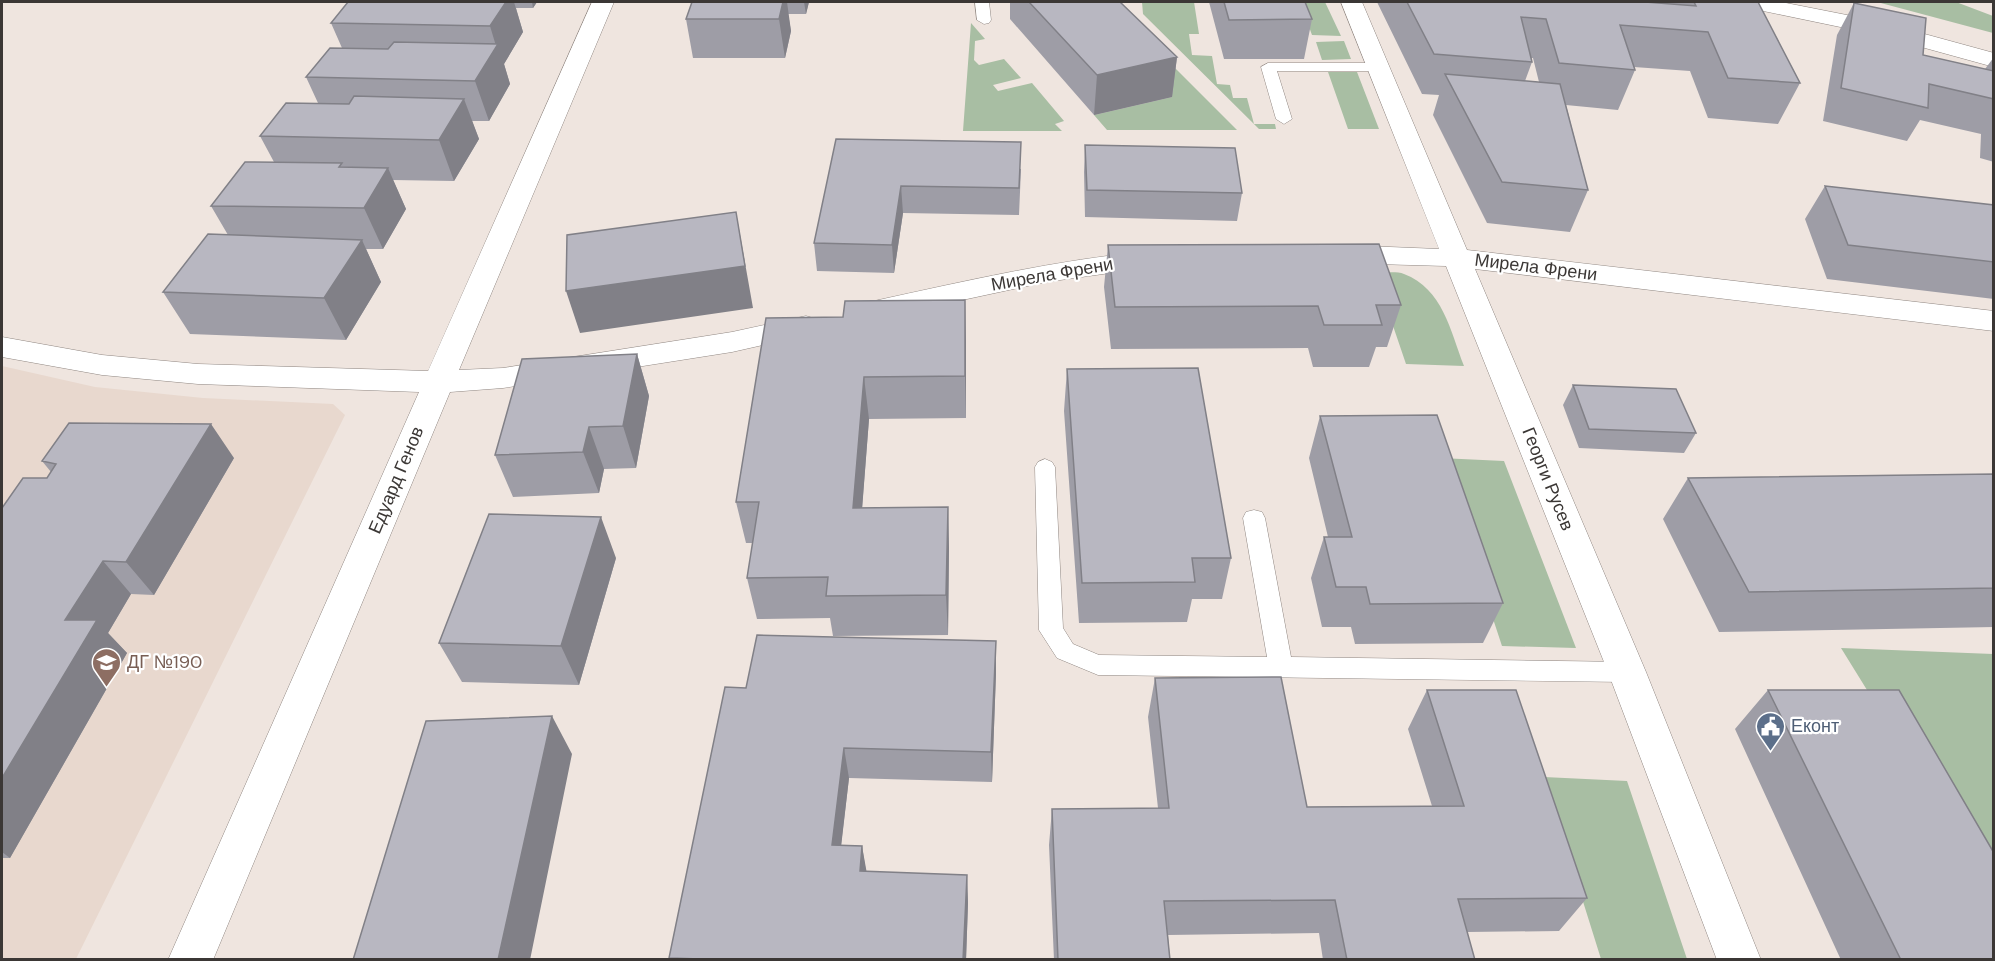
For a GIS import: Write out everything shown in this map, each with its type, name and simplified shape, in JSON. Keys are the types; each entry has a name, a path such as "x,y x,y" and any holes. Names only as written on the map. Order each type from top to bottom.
{"street":[{"name":"Едуард Генов","path":"189,960 603,2"},
{"name":"Георги Русев","path":"1351,2 1627,672 1739,960"},
{"path":"1752,2 1877,28 1994,60"},
{"name":"Мирела Френи","path":"1317,254 1458,258 1994,321"},
{"name":"Мирела Френи","path":"2,347 102,365 198,374 440,382 503,378 732,342 964,290 1116,262 1175,258"}],"lane":[{"path":"982,2 984,20"},
{"path":"1284,118 1268,67 1378,67"},
{"path":"1045,467 1051,630 1065,651 1098,665 1627,672"},
{"path":"1254,518 1281,668"}],"shaded area":[{"name":"ДГ №190","path":"2,366 95,387 203,398 333,404 345,415 76,959 2,960"}],"green space":[{"path":"1142,2 1194,2 1199,34 1189,34 1192,55 1212,56 1217,84 1230,85 1233,98 1247,98 1254,124 1275,124 1276,129 1259,129 1143,14"},
{"path":"1300,2 1325,2 1341,36 1312,35"},
{"path":"1877,2 1956,2 1993,16 1993,33"},
{"path":"971,23 985,39 975,41 974,60 979,65 1004,59 1021,78 993,85 998,91 1032,83 1064,121 1055,124 1062,131 963,131"},
{"path":"1344,41 1351,59 1322,60 1316,42"},
{"path":"1171,64 1237,130 1107,130 1094,115 1172,97"},
{"path":"1328,72 1357,72 1379,129 1348,129"},
{"path":"1375,273 1404,274 1428,290 1443,312 1464,366 1406,364"},
{"path":"1440,458 1504,461 1576,648 1502,646"},
{"path":"1841,648 1993,654 1993,912 1867,690"},
{"path":"1544,777 1627,781 1687,959 1601,959"}],"building":[{"path":"348,2 506,2 490,26 331,23"},
{"path":"692,2 783,2 779,19 686,19"},
{"path":"1029,2 1120,2 1177,57 1097,75"},
{"path":"1224,2 1305,2 1312,19 1229,20"},
{"path":"1407,2 1645,2 1696,6 1694,2 1758,2 1800,83 1728,78 1708,32 1620,25 1635,70 1559,63 1546,19 1521,17 1532,62 1434,54"},
{"path":"1854,3 1926,18 1923,55 1994,71 1994,99 1929,84 1928,108 1841,88"},
{"path":"394,42 498,44 475,81 306,77 330,48 388,49"},
{"path":"1445,74 1560,84 1588,190 1502,182"},
{"path":"354,96 464,99 439,140 260,136 286,103 349,104"},
{"path":"836,139 1021,142 1019,188 901,186 892,245 814,243"},
{"path":"1085,145 1235,148 1242,193 1087,190"},
{"path":"245,162 342,163 339,167 388,168 364,208 211,206"},
{"path":"1825,186 1994,205 1994,262 1848,245"},
{"path":"736,212 745,266 566,291 567,235"},
{"path":"208,234 362,240 324,298 163,292"},
{"path":"1379,244 1401,305 1376,305 1382,325 1324,325 1318,306 1115,307 1108,245"},
{"path":"965,300 965,376 864,377 853,508 948,507 946,595 826,596 828,577 747,578 759,502 736,502 766,318 843,317 845,301"},
{"path":"637,354 623,426 589,427 583,452 495,455 522,359"},
{"path":"1198,368 1231,558 1192,558 1195,582 1082,583 1067,369"},
{"path":"1573,385 1676,389 1696,433 1589,429"},
{"path":"1437,415 1503,603 1370,604 1366,587 1336,587 1324,537 1352,537 1320,416"},
{"path":"69,423 211,424 126,562 103,561 65,620 97,620 2,778 2,508 23,478 47,478 56,464 42,461"},
{"path":"1994,474 1994,588 1749,592 1688,478"},
{"path":"489,514 601,517 561,646 439,643"},
{"path":"757,635 996,641 991,752 844,748 832,845 862,846 860,871 967,875 963,960 669,958 725,687 746,688"},
{"path":"1281,677 1307,807 1464,806 1427,690 1516,690 1587,898 1458,899 1475,960 1347,960 1335,900 1164,901 1170,960 1058,960 1052,809 1169,808 1155,678"},
{"path":"1768,690 1899,690 1994,853 1994,960 1901,960"},
{"path":"552,716 498,960 353,960 426,721"}],"place":[{"name":"ДГ №190","path":"106,688"},
{"name":"Еконт","path":"1770,752"}]}
